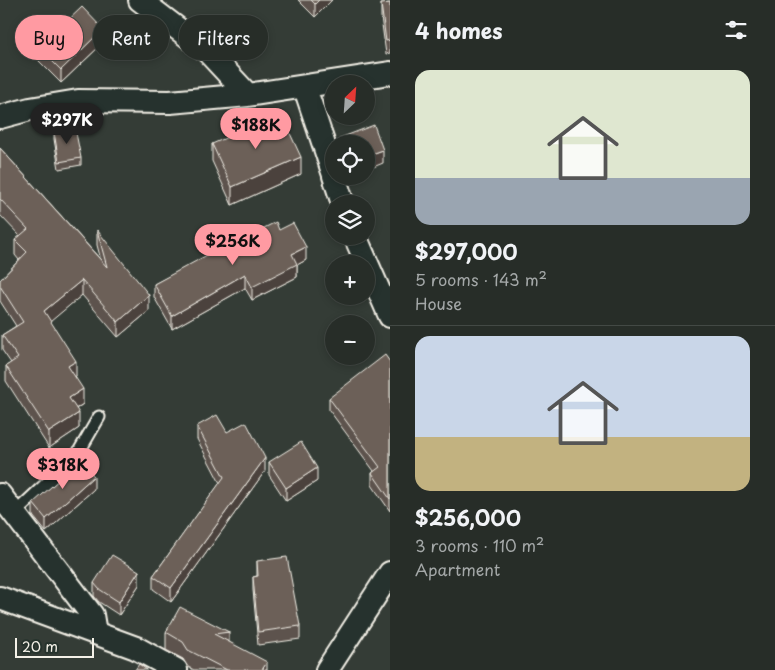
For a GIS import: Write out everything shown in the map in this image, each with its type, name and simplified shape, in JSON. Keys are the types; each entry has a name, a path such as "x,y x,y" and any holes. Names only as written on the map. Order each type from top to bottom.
{"street":[{"path":"140,0 207,51 248,95"},
{"path":"0,117 30,109 78,102 170,102 248,95 305,88 390,73"},
{"path":"305,88 325,149"},
{"path":"359,245 390,316"},
{"path":"0,496 92,615 95,633"},
{"path":"327,670 390,573"},
{"path":"0,598 136,648 176,670"}],"lane":[{"path":"15,513 77,455 99,418"}],"building":[{"path":"311,0 319,0 315,4"},
{"path":"390,3 390,40 386,41 381,4"},
{"path":"82,7 93,19 93,39 83,49 83,15 74,15"},
{"path":"51,60 71,60 61,70"},
{"path":"281,114 301,157 232,187 212,144"},
{"path":"374,125 383,150 375,153 375,135 348,135"},
{"path":"75,128 81,158 59,162 54,132"},
{"path":"0,148 107,267 97,230 149,295 118,322 82,280 44,311 76,361 68,366 83,389 69,398 79,413 49,432 6,366 18,358 2,335 23,322 0,286 0,280 27,252 15,240 28,229 0,199"},
{"path":"276,222 279,230 293,223 306,247 292,254 297,264 252,287 245,274 172,316 154,284 209,254"},
{"path":"385,355 390,362 390,499 372,473 380,467 329,398 372,365 375,365 375,363"},
{"path":"217,415 227,432 246,422 265,458 171,588 153,576 224,477 197,426"},
{"path":"301,442 317,468 286,488 269,462"},
{"path":"80,461 94,476 46,519 33,503"},
{"path":"112,555 139,571 119,602 99,589 94,583"},
{"path":"287,557 300,626 258,632 253,577 258,576 257,561"},
{"path":"180,607 229,632 214,634 267,662 262,670 227,670 188,650 183,642 166,632"},
{"path":"139,664 147,670 135,670"}]}
